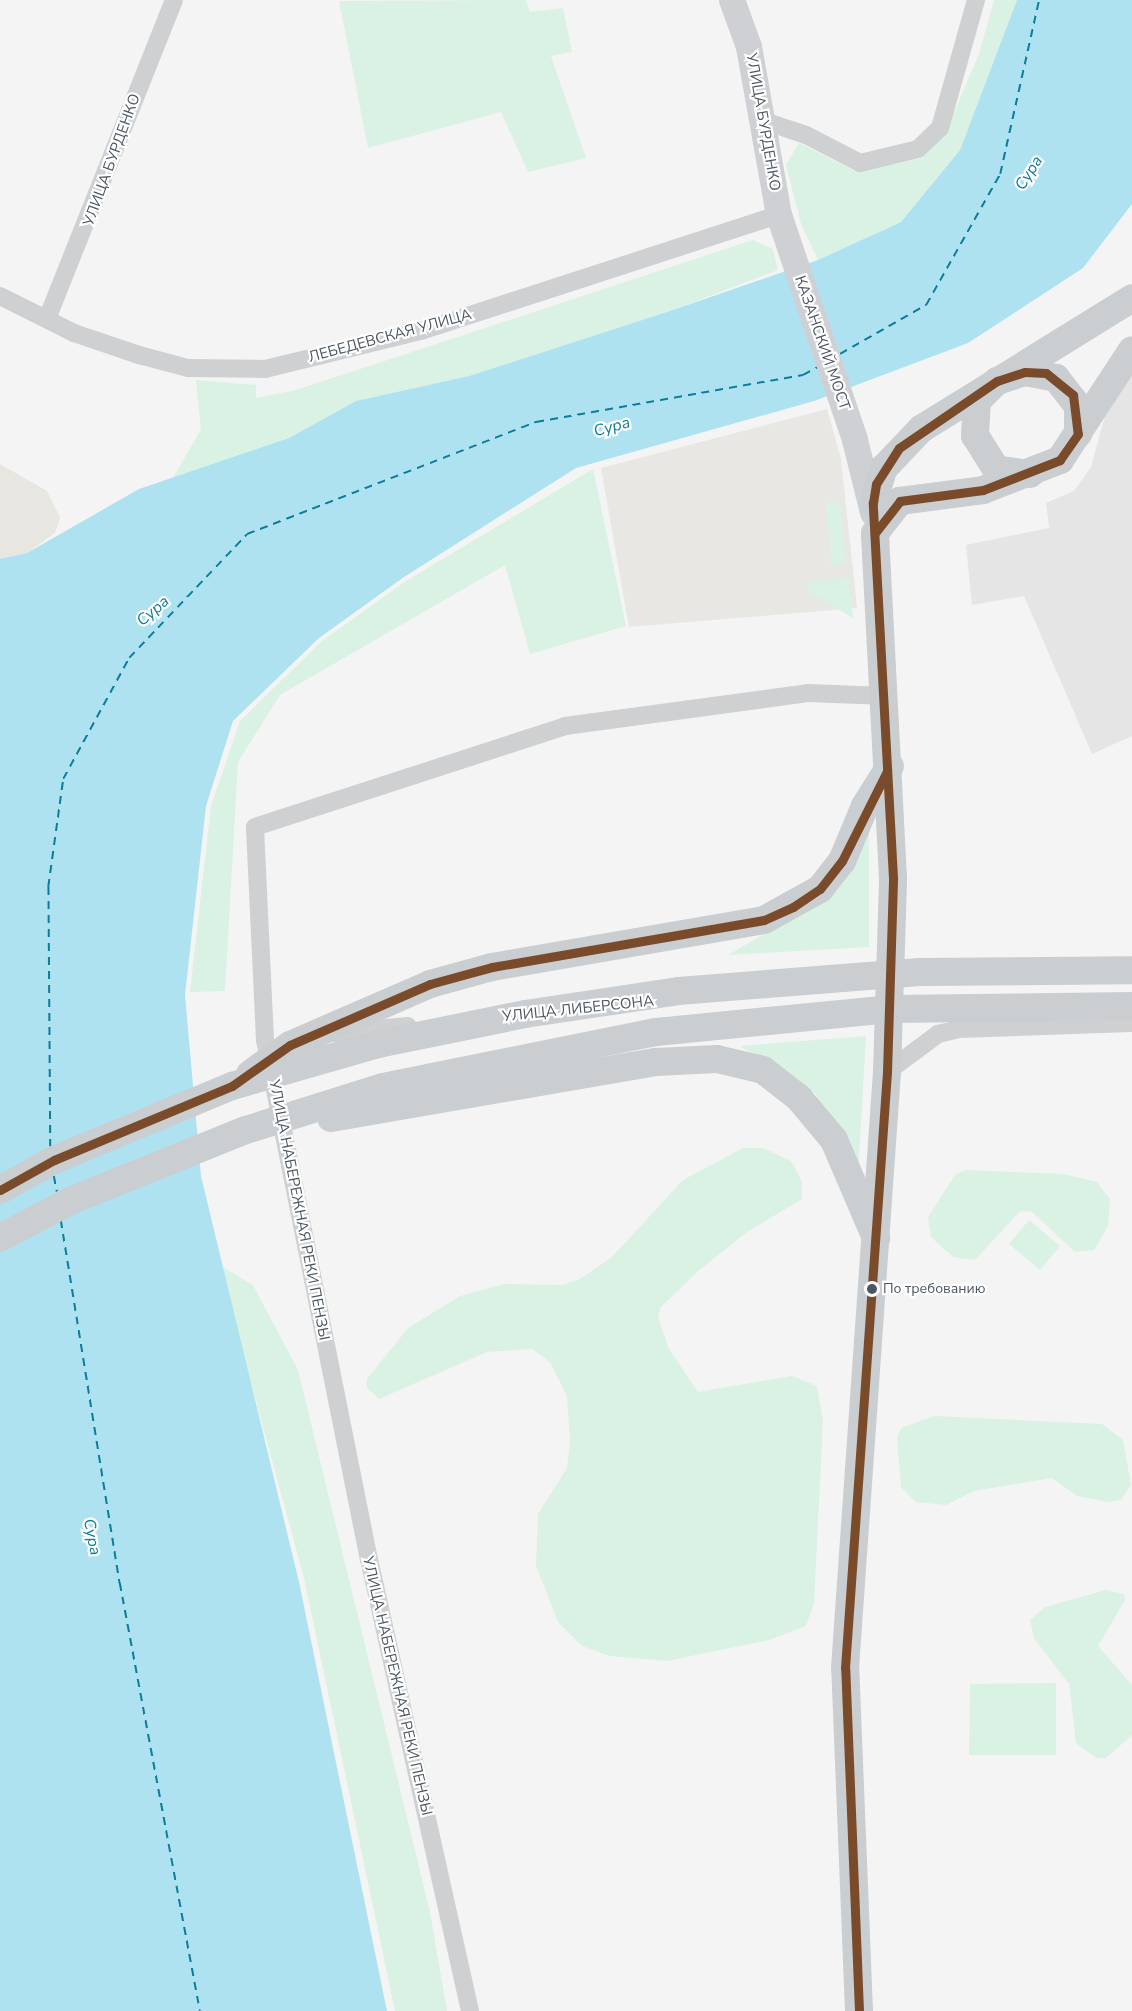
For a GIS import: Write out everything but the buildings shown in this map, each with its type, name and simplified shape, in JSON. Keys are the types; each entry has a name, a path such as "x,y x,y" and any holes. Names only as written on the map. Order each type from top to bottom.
{"main road":[{"path":"873,503 876,484 899,448 998,381 1085,332 1132,298"},
{"path":"859,2011 845,1668 876,1238 891,979 890,766 875,533 900,501 983,490 1036,474 1060,460 1132,350"},
{"path":"1036,474 1008,474 980,450 974,413 998,381 1025,372 1056,378 1078,406 1078,434"},
{"path":"232,1086 290,1045 430,984 492,967 764,920 820,889 842,861 865,806 890,766"},
{"path":"0,1190 54,1160 232,1086 378,1044 525,1014 678,991 922,972 1132,970"},
{"path":"0,1238 70,1201 246,1130 383,1087 656,1032 890,1009 1132,1006"},
{"path":"246,1130 656,1062 717,1059 763,1070 799,1098 834,1140 876,1238"}],"street":[{"name":"УЛИЦА БУРДЕНКО","path":"47,319 174,0"},
{"name":"УЛИЦА БУРДЕНКО","path":"732,0 749,47 779,216 789,245"},
{"path":"764,122 815,138 861,163 918,149 940,128 976,0"},
{"name":"ЛЕБЕДЕВСКАЯ УЛИЦА","path":"0,296 74,333 188,368 265,369 421,331 779,216"},
{"name":"КАЗАНСКИЙ МОСТ","path":"789,245 855,440 873,503 875,533"},
{"name":"УЛИЦА НАБЕРЕЖНАЯ РЕКИ ПЕНЗЫ","path":"470,2011 369,1560 264,1040 255,827 566,726 808,693 886,696"},
{"name":"УЛИЦА ЛИБЕРСОНА","path":"264,1040 891,979"},
{"path":"887,1072 938,1034 959,1029 1132,1023"}],"shaded area":[{"path":"1132,366 1132,736 1092,754 1024,596 972,605 966,545 1049,528 1046,503 1074,491 1091,467 1109,401"},
{"path":"827,409 841,459 857,608 629,627 601,468"}],"green space":[{"path":"526,0 530,12 563,8 572,52 551,56 586,158 528,172 501,112 368,148 339,1"},
{"path":"994,0 1017,0 960,150 901,222 818,260 801,224 786,165 799,143 857,172 923,158 947,129 979,54"},
{"path":"753,240 773,249 778,270 673,310 469,376 356,401 289,438 172,480 201,429 196,380 256,385 256,398 296,390"},
{"path":"593,469 626,626 530,654 505,565 280,695 238,762 225,991 190,992 211,806 240,721 322,641 406,581"},
{"path":"840,501 846,564 832,565 826,503"},
{"path":"849,578 853,618 809,592 808,582"},
{"path":"869,825 869,947 728,955 821,901"},
{"path":"866,1036 858,1176 816,1094 740,1046"},
{"path":"743,1148 763,1148 791,1161 802,1181 802,1199 747,1232 697,1272 661,1307 658,1317 669,1349 698,1392 792,1376 817,1386 823,1420 814,1604 806,1626 769,1640 667,1661 610,1656 582,1646 558,1622 536,1566 538,1514 567,1468 570,1440 567,1396 550,1362 532,1349 487,1352 379,1399 367,1388 367,1379 408,1328 460,1296 504,1284 563,1285 580,1279 612,1257 683,1180"},
{"path":"966,1170 1063,1174 1097,1182 1110,1199 1108,1226 1094,1250 1075,1252 1032,1212 1020,1211 975,1260 953,1257 931,1237 928,1217 955,1175"},
{"path":"1029,1220 1060,1246 1040,1270 1009,1244"},
{"path":"219,1265 253,1285 298,1370 430,1912 447,2011 395,2011 304,1578"},
{"path":"934,1416 1102,1424 1123,1440 1131,1485 1121,1500 1109,1502 1077,1496 1052,1478 974,1491 946,1505 916,1502 901,1487 897,1439 901,1428"},
{"path":"1106,1590 1124,1594 1125,1600 1098,1646 1132,1685 1132,1735 1106,1758 1096,1758 1076,1743 1069,1684 1034,1638 1030,1620 1045,1607"},
{"path":"1056,1683 1056,1755 969,1755 970,1684"}],"sand":[{"path":"0,464 47,491 60,517 55,533 27,553 0,559"}],"water":[{"name":"Сура","path":"1017,0 1132,0 1132,204 1083,268 968,343 814,401 576,468 404,577 319,638 233,721 206,806 185,995 201,1176 299,1582 387,2011 0,2011 0,559 27,553 139,489 289,438 356,401 469,376 673,310 818,260 901,222 960,150"}],"ferry route":[{"path":"840,354 926,305 1000,174 1039,0"},
{"path":"50,1147 48,887 63,779 129,658 247,534 536,422 803,375 818,367"},
{"path":"54,1176 57,1192"},
{"path":"61,1220 120,1583 200,2011"}],"transit line":[{"path":"859,2011 845,1668 887,1072 893,878 873,503 876,484 899,448 997,381 1025,372 1046,373 1073,395 1078,434 1060,460 983,490 900,501 875,533"},
{"path":"0,1190 54,1160 232,1086 290,1045 430,984 492,967 764,920 793,907 820,889 842,861 887,771"}],"place":[{"name":"По требованию","path":"872,1289"}]}
